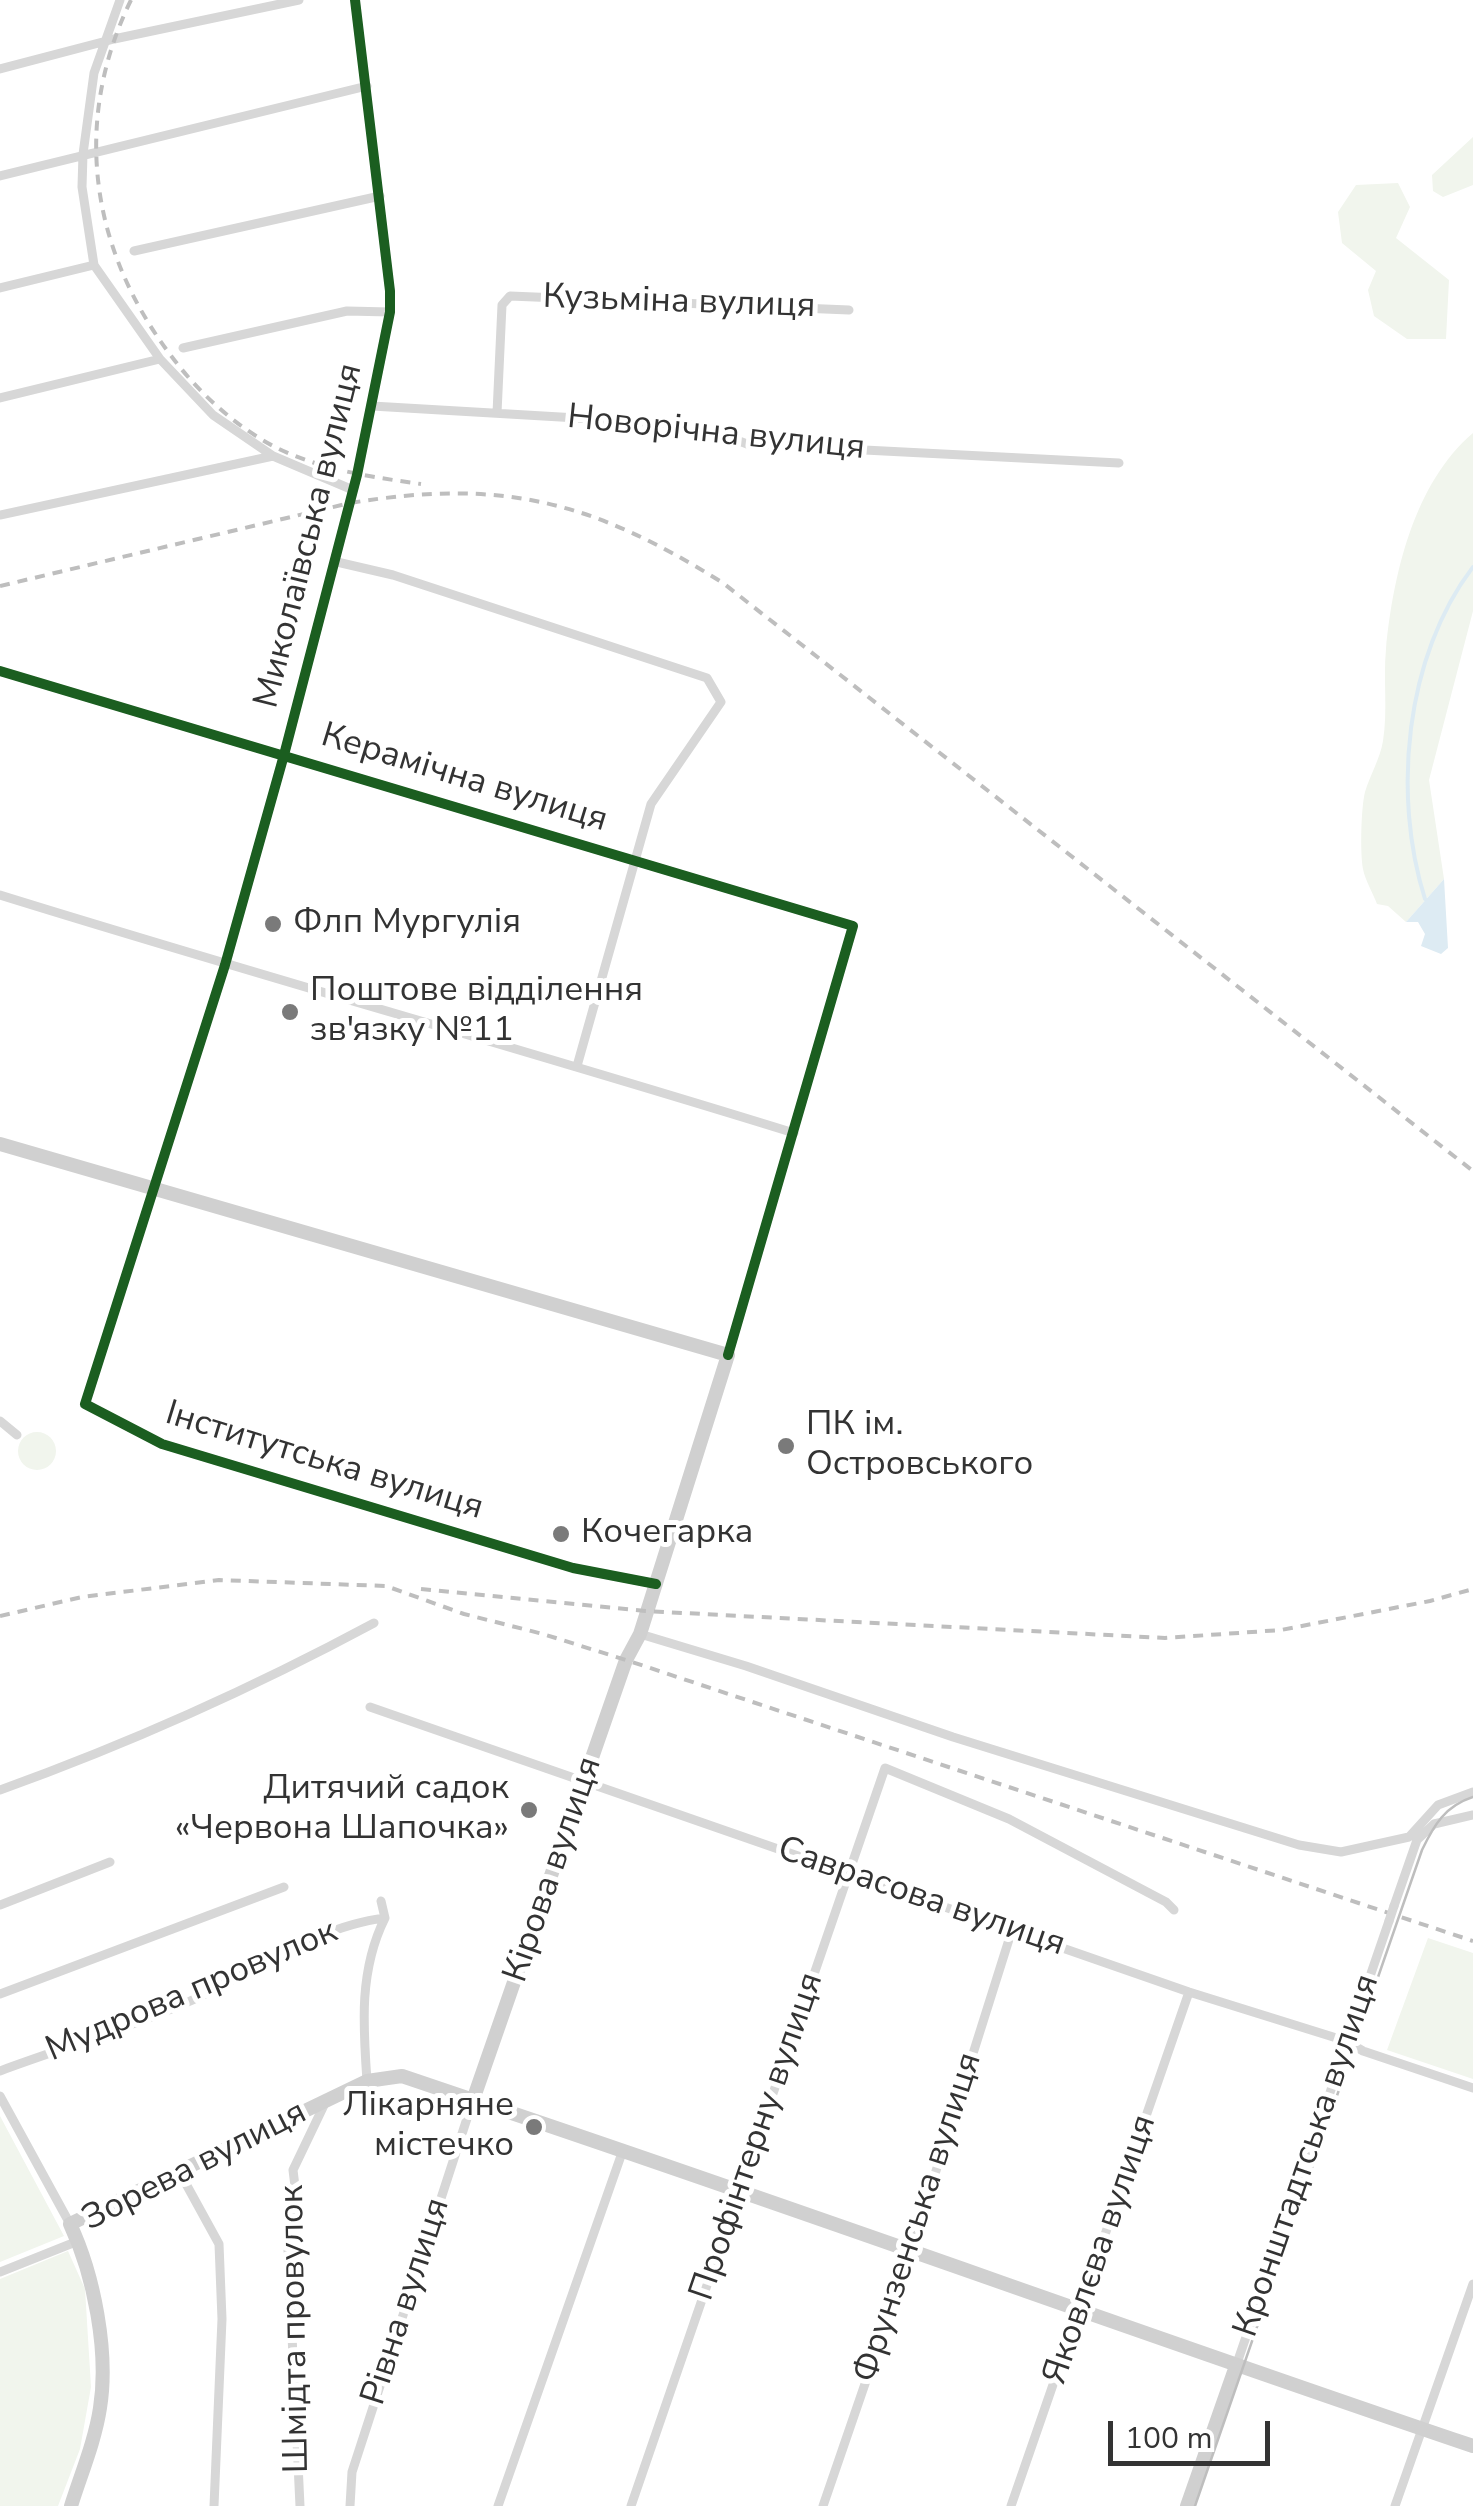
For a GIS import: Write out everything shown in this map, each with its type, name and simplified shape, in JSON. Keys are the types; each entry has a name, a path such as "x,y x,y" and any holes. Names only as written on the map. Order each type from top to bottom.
{"main road":[{"path":"0,1144 728,1355"},
{"name":"Кірова вулиця","path":"473,2100 626,1660 640,1634 728,1355"},
{"name":"Зорева вулиця","path":"70,2506 97,2421 101,2390 95,2295 70,2224 367,2081 402,2076 473,2100"},
{"path":"473,2100 1473,2446"},
{"name":"Кронштадтська вулиця","path":"1187,2506 1236,2366"}],"street":[{"path":"120,0 94,73 83,154 84,203 94,265 160,359 213,415 273,456 352,490"},
{"path":"0,69 299,0"},
{"name":"Миколаївська вулиця","path":"154,1188 225,965 337,562 390,312 355,0"},
{"path":"0,176 366,86"},
{"path":"134,252 380,196"},
{"path":"0,288 94,265"},
{"name":"Кузьміна вулиця","path":"498,414 502,305 510,296 849,310"},
{"path":"183,348 347,310 390,312"},
{"path":"0,398 160,359"},
{"name":"Новорічна вулиця","path":"372,406 697,425 748,444 1118,463"},
{"path":"0,515 273,456"},
{"path":"337,562 393,575 707,678 720,702 651,804 577,1066"},
{"name":"Керамічна вулиця","path":"0,671 853,926 794,1134"},
{"path":"0,895 794,1134 728,1355"},
{"name":"Інститутська вулиця","path":"154,1188 85,1404 162,1444 573,1568 656,1584"},
{"path":"0,1420 17,1435"},
{"path":"0,1790 208,1705 286,1670 374,1623"},
{"path":"640,1634 1299,1845 1341,1852 1409,1836 1438,1805 1473,1792"},
{"name":"Саврасова вулиця","path":"370,1706 1473,2088"},
{"name":"Профінтерну вулиця","path":"631,2506 885,1768 1009,1819 1166,1902 1174,1910"},
{"name":"Кронштадтська вулиця","path":"1236,2366 1417,1840 1428,1828 1473,1815"},
{"path":"0,1905 110,1862"},
{"path":"1,1992 284,1887"},
{"path":"367,2081 362,2007 375,1939 385,1918 380,1900"},
{"name":"Мудрова провулок","path":"0,2070 170,2010 306,1943 367,1920 385,1918"},
{"name":"Фрунзенська вулиця","path":"822,2506 911,2250 1012,1930"},
{"name":"Яковлєва вулиця","path":"1011,2506 1190,1992"},
{"path":"0,2096 70,2224"},
{"name":"Шмідта провулок","path":"300,2506 286,2229 298,2211 293,2170 326,2100"},
{"name":"Рівна вулиця","path":"350,2506 352,2472 473,2100"},
{"path":"498,2506 623,2150"},
{"path":"180,2173 218,2244 222,2318 214,2506"},
{"path":"0,2272 78,2241"},
{"path":"1395,2506 1473,2284"}],"shaded area":[{"path":"1473,137 1473,185 1443,197 1433,191 1432,175"},
{"path":"1398,183 1410,207 1396,238 1449,280 1446,339 1407,339 1374,316 1368,290 1376,271 1342,243 1338,212 1356,185"},
{"path":"1473,433 1473,611 1429,780 1444,879 1406,922 1388,906 1377,904 1365,878 1361,852 1364,799 1383,741 1386,649 1401,561 1421,504 1436,477"},
{"path":"1444,879 1448,948 1441,954 1421,946 1425,934 1418,922 1406,922"},
{"path":"37,1432 50,1438 56,1451 50,1464 37,1470 24,1464 18,1451 24,1438"},
{"path":"1428,1938 1473,1953 1473,2079 1387,2050"},
{"path":"0,2116 64,2236 0,2262"},
{"path":"68,2251 85,2289 91,2387 80,2449 58,2506 0,2506 0,2279"}],"waterway":[{"path":"1425,899 1409,816 1411,727 1432,642 1473,567"}],"tram line":[{"path":"1195,2506 1422,1850 1442,1818 1473,1797"}],"railway":[{"path":"131,0 112,46 96,139 99,185 108,230 123,274 145,316 194,383 260,439 328,467 421,484"},
{"path":"0,586 350,503 405,496 454,493 545,503 631,532 723,583 1473,1171"},
{"path":"0,1616 82,1597 219,1580 386,1586 464,1614 626,1660 1473,1941"},
{"path":"421,1589 645,1611 1165,1638 1281,1630 1473,1589"}],"cycle path":[{"path":"355,0 390,312 357,475 284,755 225,965 85,1404 162,1444 573,1568 656,1584"},
{"path":"0,671 853,926 728,1355"}],"place":[{"name":"Флп Мургулія","path":"273,924"},
{"name":"Поштове відділення зв'язку №11","path":"290,1012"},
{"name":"ПК ім. Островського","path":"786,1446"},
{"name":"Кочегарка","path":"561,1534"},
{"name":"Дитячий садок «Червона Шапочка»","path":"529,1810"},
{"name":"Лікарняне містечко","path":"534,2127"}]}
